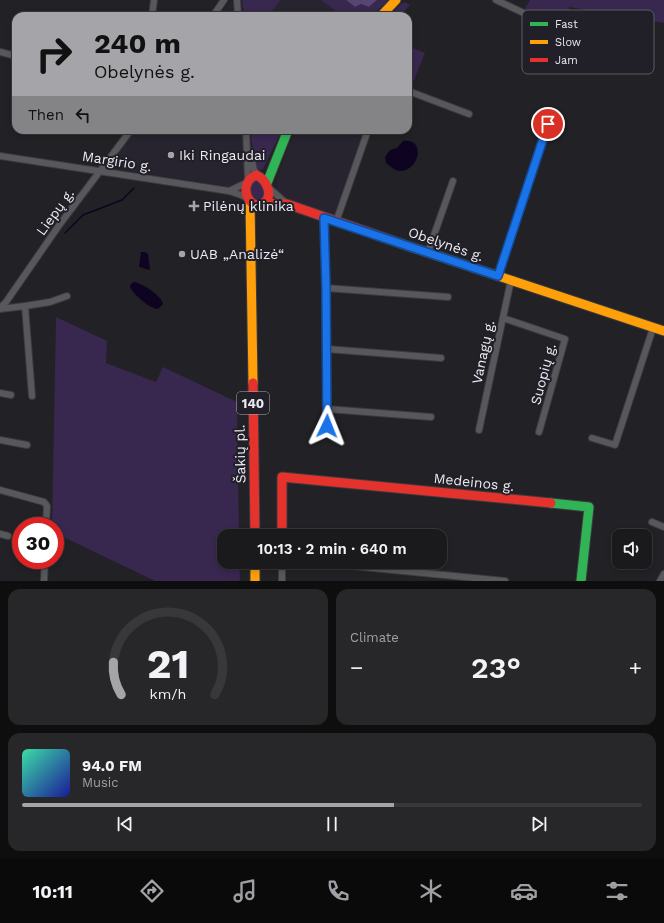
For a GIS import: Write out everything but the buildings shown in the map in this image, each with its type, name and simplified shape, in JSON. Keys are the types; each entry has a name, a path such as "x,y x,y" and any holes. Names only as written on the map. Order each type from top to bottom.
{"street":[{"path":"152,12 154,0"},
{"path":"216,12 224,0"},
{"path":"237,0 238,12"},
{"path":"385,12 396,0"},
{"path":"496,0 522,12"},
{"path":"0,52 12,55"},
{"path":"412,92 469,114"},
{"path":"498,276 548,124"},
{"name":"Liepų g.","path":"0,309 60,224 128,134"},
{"path":"247,134 252,166 255,172 265,180 267,184"},
{"path":"247,134 247,181"},
{"name":"140","path":"259,176 266,168 285,134"},
{"name":"140","path":"263,204 267,198 267,184 286,134"},
{"path":"336,222 367,134"},
{"name":"Margirio g.","path":"0,156 229,191 241,195 249,200"},
{"path":"229,191 253,176 259,176"},
{"name":"140","path":"247,181 249,200"},
{"path":"428,252 453,181"},
{"name":"Obelynės g.","path":"267,184 287,204"},
{"path":"249,200 255,205 263,204"},
{"name":"Šakių pl.","path":"249,200 251,208 255,529"},
{"name":"Obelynės g.","path":"263,204 287,204 324,218 664,331"},
{"name":"Šakių pl.","path":"252,277 258,215 263,204"},
{"path":"324,218 327,426"},
{"name":"Vanagų g.","path":"479,430 511,280"},
{"path":"326,288 448,296"},
{"path":"0,309 50,302 67,296"},
{"path":"25,306 32,396"},
{"name":"Suopių g.","path":"503,318 564,339 539,432"},
{"path":"592,438 615,445 653,328"},
{"path":"327,349 441,358"},
{"path":"0,394 11,396"},
{"path":"327,409 431,417"},
{"path":"0,440 27,445"},
{"name":"Medeinos g.","path":"282,529 282,477 589,507 581,581"},
{"path":"0,490 38,499 44,502 47,506 46,517"},
{"path":"652,522 664,527"},
{"path":"0,534 8,536"},
{"path":"44,581 45,569"},
{"path":"255,569 255,581"},
{"path":"282,569 282,581"},
{"path":"382,569 505,581"},
{"path":"660,581 664,574"}],"shaded area":[{"path":"242,0 281,0 271,12 244,12"},
{"path":"281,0 321,0 337,12 271,12"},
{"path":"321,0 346,0 355,7 361,4 369,7 377,0 389,0 376,12 337,12"},
{"path":"346,0 377,0 369,7 361,4 355,7"},
{"path":"530,0 664,0 664,23 654,21 654,10 587,10 569,7 569,10 524,10"},
{"path":"230,2 234,2 235,12 222,12"},
{"path":"405,2 410,5 404,12 394,12 402,3"},
{"path":"412,48 425,53 412,85"},
{"path":"133,134 242,134 245,176 242,183 232,187 122,170 117,167 115,162 116,156"},
{"path":"252,134 280,134 263,169 260,170 256,169 251,137"},
{"path":"295,134 370,134 338,227 277,208 277,180 289,145"},
{"path":"403,141 410,141 415,144 418,154 412,166 407,170 398,171 386,163 385,157 390,150 397,148"},
{"path":"255,179 262,183 264,196 258,202 252,198 251,184"},
{"path":"141,252 148,254 150,270 139,267"},
{"path":"134,282 151,290 159,297 163,304 158,309 151,307 142,301 130,287"},
{"path":"56,317 107,341 106,363 156,382 163,367 237,402 239,529 217,529 217,569 239,569 240,581 155,581 64,537 64,517 52,517"}],"waterway":[{"path":"65,233 83,215 122,200 134,188"}],"traffic: fast":[{"path":"267,183 286,134"},
{"path":"551,503 589,507 581,581"}],"traffic: slow":[{"path":"385,12 396,0"},
{"path":"250,202 253,383"},
{"path":"411,247 664,331"},
{"path":"255,569 255,581"}],"traffic: jam":[{"path":"256,175 263,180 268,188 267,200 259,205 250,201 246,190 250,179 256,175"},
{"path":"264,203 287,204 411,247"},
{"path":"253,383 255,529"},
{"path":"282,529 282,477 551,503"}],"place":[{"name":"Iki Ringaudai","path":"171,155"},
{"name":"Pilėnų klinika","path":"194,206"},
{"name":"UAB „Analizė“","path":"182,254"}],"route":[{"path":"327,426 324,218 498,276 548,124"}]}
